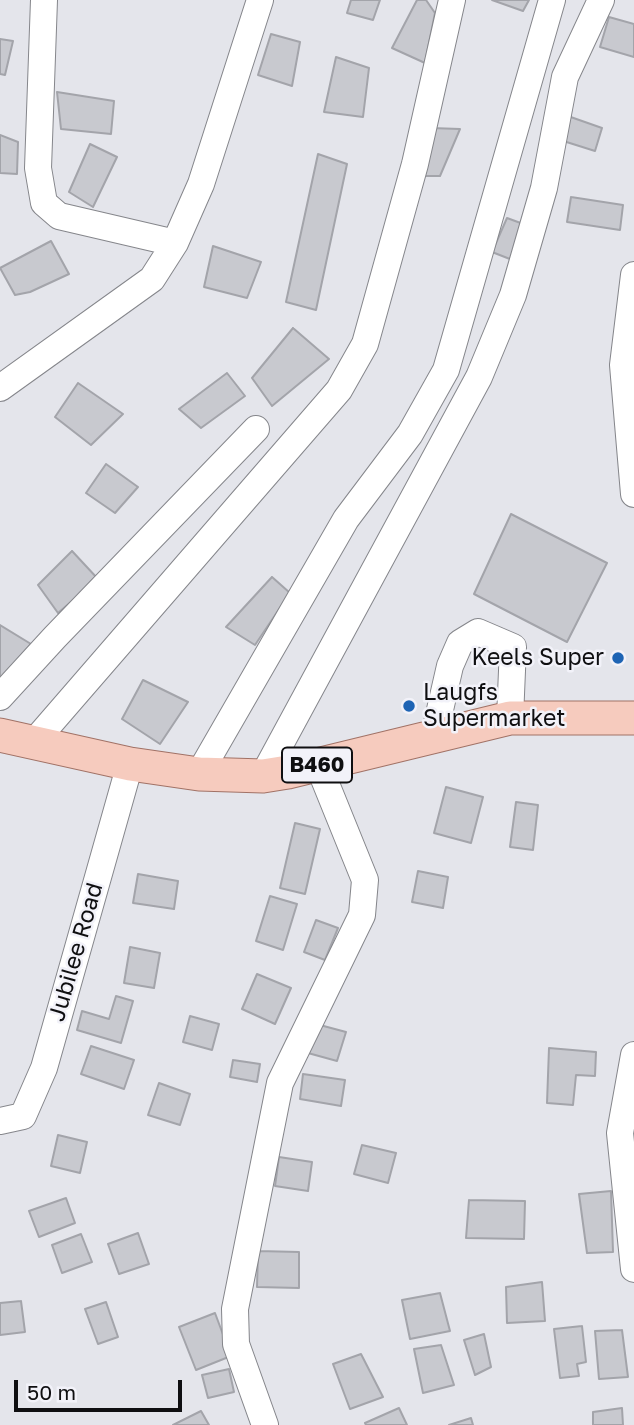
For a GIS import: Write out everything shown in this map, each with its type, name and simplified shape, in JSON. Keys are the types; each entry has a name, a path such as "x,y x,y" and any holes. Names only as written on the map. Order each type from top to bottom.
{"main road":[{"name":"B460","path":"0,735 130,764 199,774 263,776 510,718 634,718"}],"street":[{"path":"44,0 38,168 44,202 59,216 175,243"},
{"path":"0,388 152,279 175,243 201,184 260,0"},
{"path":"34,742 339,390 365,344 415,164 452,0"},
{"path":"199,774 346,519 410,434 446,370 552,0"},
{"path":"263,776 479,377 513,295 544,188 565,77 601,0"},
{"path":"634,275 623,365 634,494"},
{"path":"0,697 256,429"},
{"path":"435,736 450,666 460,643 478,632 513,647 510,718"},
{"name":"Jubilee Road","path":"0,1121 23,1116 44,1068 130,764"},
{"path":"265,1425 236,1344 235,1309 280,1083 362,915 365,880 318,764"},
{"path":"634,1055 620,1133 634,1269"}],"building":[{"path":"351,0 380,0 373,20 347,13"},
{"path":"417,0 426,0 435,13 425,63 392,48"},
{"path":"492,0 529,0 523,11"},
{"path":"609,17 634,24 634,57 600,47"},
{"path":"271,34 300,42 292,86 258,75"},
{"path":"0,39 13,41 5,75 0,74"},
{"path":"336,57 369,68 363,117 324,112"},
{"path":"57,92 114,101 111,134 61,129"},
{"path":"565,115 602,128 595,151 557,139"},
{"path":"431,128 460,129 440,176 420,176"},
{"path":"0,135 18,142 17,174 0,173"},
{"path":"90,144 117,157 93,207 69,192"},
{"path":"318,154 347,164 316,310 286,302"},
{"path":"571,197 623,205 620,230 567,222"},
{"path":"507,218 526,225 515,261 492,252"},
{"path":"51,241 69,274 30,292 15,295 0,268"},
{"path":"213,246 261,262 247,298 204,287"},
{"path":"293,328 329,359 272,406 252,378"},
{"path":"227,373 245,396 201,428 179,409"},
{"path":"78,383 123,414 91,445 55,417"},
{"path":"106,464 138,487 115,513 86,493"},
{"path":"511,514 607,563 567,642 474,594"},
{"path":"72,551 98,579 58,613 38,585"},
{"path":"272,577 290,593 255,645 226,627"},
{"path":"0,625 31,644 0,679"},
{"path":"143,680 188,702 160,744 122,719"},
{"path":"446,787 483,797 471,843 434,833"},
{"path":"516,802 538,805 533,850 510,847"},
{"path":"295,823 320,829 305,894 280,888"},
{"path":"418,871 448,877 443,908 412,902"},
{"path":"138,874 178,881 174,909 133,903"},
{"path":"270,896 297,904 283,950 256,941"},
{"path":"316,920 338,928 325,960 304,952"},
{"path":"130,947 160,953 154,988 124,983"},
{"path":"257,974 291,988 275,1024 242,1009"},
{"path":"116,996 133,1001 121,1043 77,1030 82,1011 109,1019"},
{"path":"190,1016 219,1024 212,1050 183,1042"},
{"path":"305,1021 346,1032 337,1061 297,1050"},
{"path":"91,1046 134,1060 124,1089 81,1074"},
{"path":"549,1048 596,1052 595,1076 576,1075 573,1105 547,1103"},
{"path":"233,1060 260,1064 257,1082 230,1077"},
{"path":"303,1074 345,1080 341,1106 300,1099"},
{"path":"159,1083 190,1094 180,1125 148,1115"},
{"path":"58,1135 87,1142 80,1173 51,1166"},
{"path":"362,1145 396,1153 388,1183 354,1174"},
{"path":"279,1157 312,1162 308,1191 275,1186"},
{"path":"611,1191 613,1252 587,1253 579,1194"},
{"path":"66,1198 75,1223 39,1237 29,1211"},
{"path":"469,1200 525,1201 524,1239 466,1238"},
{"path":"138,1233 149,1264 119,1274 108,1244"},
{"path":"81,1234 92,1262 62,1273 52,1245"},
{"path":"258,1251 299,1252 299,1288 257,1287"},
{"path":"542,1282 545,1321 507,1323 506,1287"},
{"path":"440,1293 450,1331 410,1339 402,1300"},
{"path":"21,1301 25,1332 0,1335 0,1303"},
{"path":"106,1302 118,1337 98,1344 85,1309"},
{"path":"215,1313 231,1356 196,1370 179,1327"},
{"path":"582,1326 586,1362 577,1364 579,1376 560,1378 554,1329"},
{"path":"622,1330 628,1377 599,1379 595,1331"},
{"path":"484,1334 491,1367 475,1375 464,1340"},
{"path":"441,1345 454,1385 423,1393 414,1349"},
{"path":"361,1354 383,1397 350,1409 333,1364"},
{"path":"229,1369 234,1392 208,1398 202,1375"},
{"path":"399,1408 407,1425 365,1423"},
{"path":"622,1408 623,1425 593,1425 593,1412"},
{"path":"201,1411 209,1425 173,1425"},
{"path":"471,1418 473,1425 449,1425"}],"place":[{"name":"Keels Super","path":"618,658"},
{"name":"Laugfs Supermarket","path":"409,706"}]}
